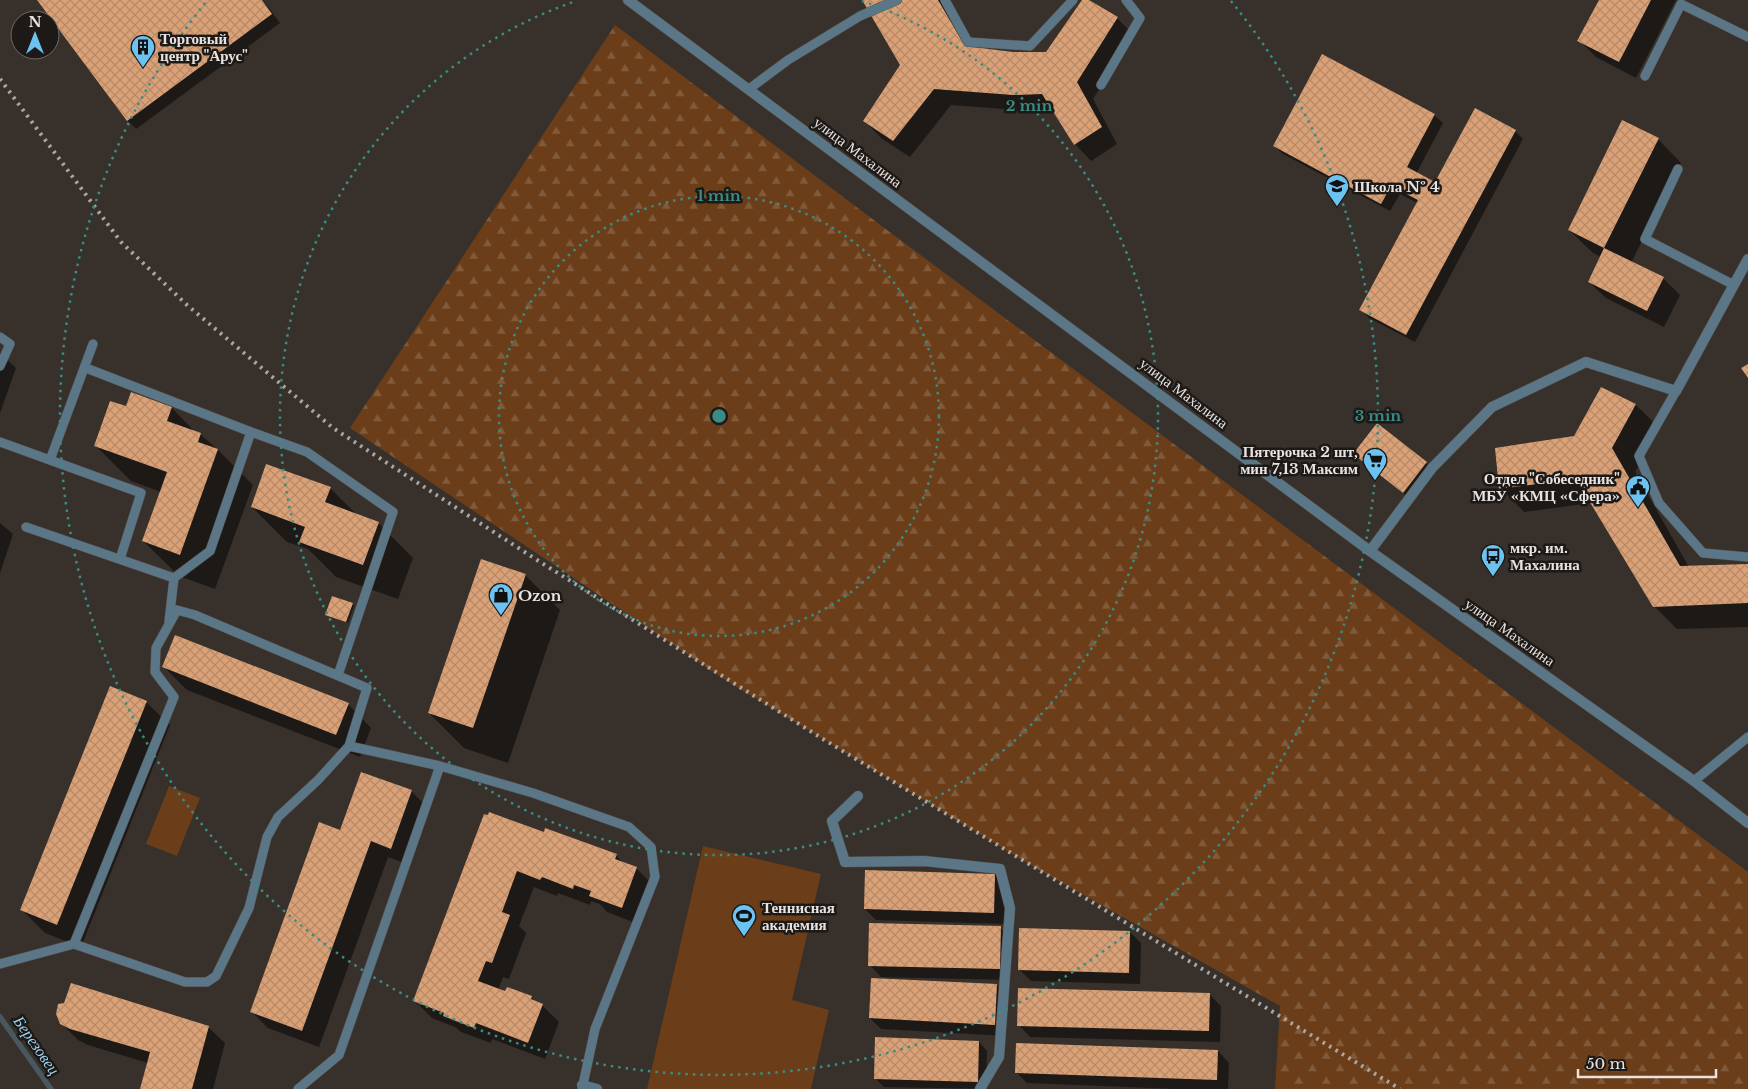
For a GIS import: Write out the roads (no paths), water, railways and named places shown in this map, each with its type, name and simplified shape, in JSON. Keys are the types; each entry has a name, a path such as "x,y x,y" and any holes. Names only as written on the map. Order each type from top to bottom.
{"street":[{"name":"улица Махалина","path":"628,0 1370,551 1694,781 1748,823"},
{"path":"1370,551 1432,468 1492,407 1586,362 1676,392 1748,260"},
{"path":"858,796 832,821 845,862 924,861 1000,869 1010,908 999,1057 980,1089"},
{"path":"582,1087 597,1089"}],"lane":[{"path":"749,89 788,60 860,16 897,0"},
{"path":"945,0 968,42 1030,46 1073,0"},
{"path":"1101,85 1140,18 1126,0"},
{"path":"1645,76 1681,4 1748,37"},
{"path":"1678,169 1645,239 1734,284"},
{"path":"0,337 10,344 0,366"},
{"path":"50,460 86,368 93,344"},
{"path":"86,368 307,452 393,512 338,675"},
{"path":"1676,392 1639,456 1659,503 1703,553 1748,557"},
{"path":"169,624 174,578 210,551 251,432"},
{"path":"0,442 141,493 120,559"},
{"path":"26,527 174,578"},
{"path":"0,964 74,944 185,982 207,982 216,976 249,908 266,837 278,817 318,780 349,746 368,688 195,614 178,610 156,648 155,672 174,697 74,944"},
{"path":"1694,781 1748,737"},
{"path":"349,746 440,766 533,793 629,827 652,847 654,877 595,1028 582,1087"},
{"path":"298,1089 339,1055 440,766"}],"waterway":[{"name":"Березовец","path":"0,1017 51,1089"}],"railway":[{"path":"0,79 121,242 187,305 333,428 537,560 823,739 1400,1089"}],"place":[{"name":"Торговый центр \"Арус\"","path":"143,68"},
{"name":"Школа № 4","path":"1337,207"},
{"name":"Пятерочка 2 шт, мин 7,13 Максим","path":"1375,481"},
{"name":"Отдел \"Собеседник\" МБУ «КМЦ «Сфера»","path":"1638,508"},
{"name":"мкр. им. Махалина","path":"1493,577"},
{"name":"Ozon","path":"501,616"},
{"name":"Теннисная академия","path":"744,937"}]}
